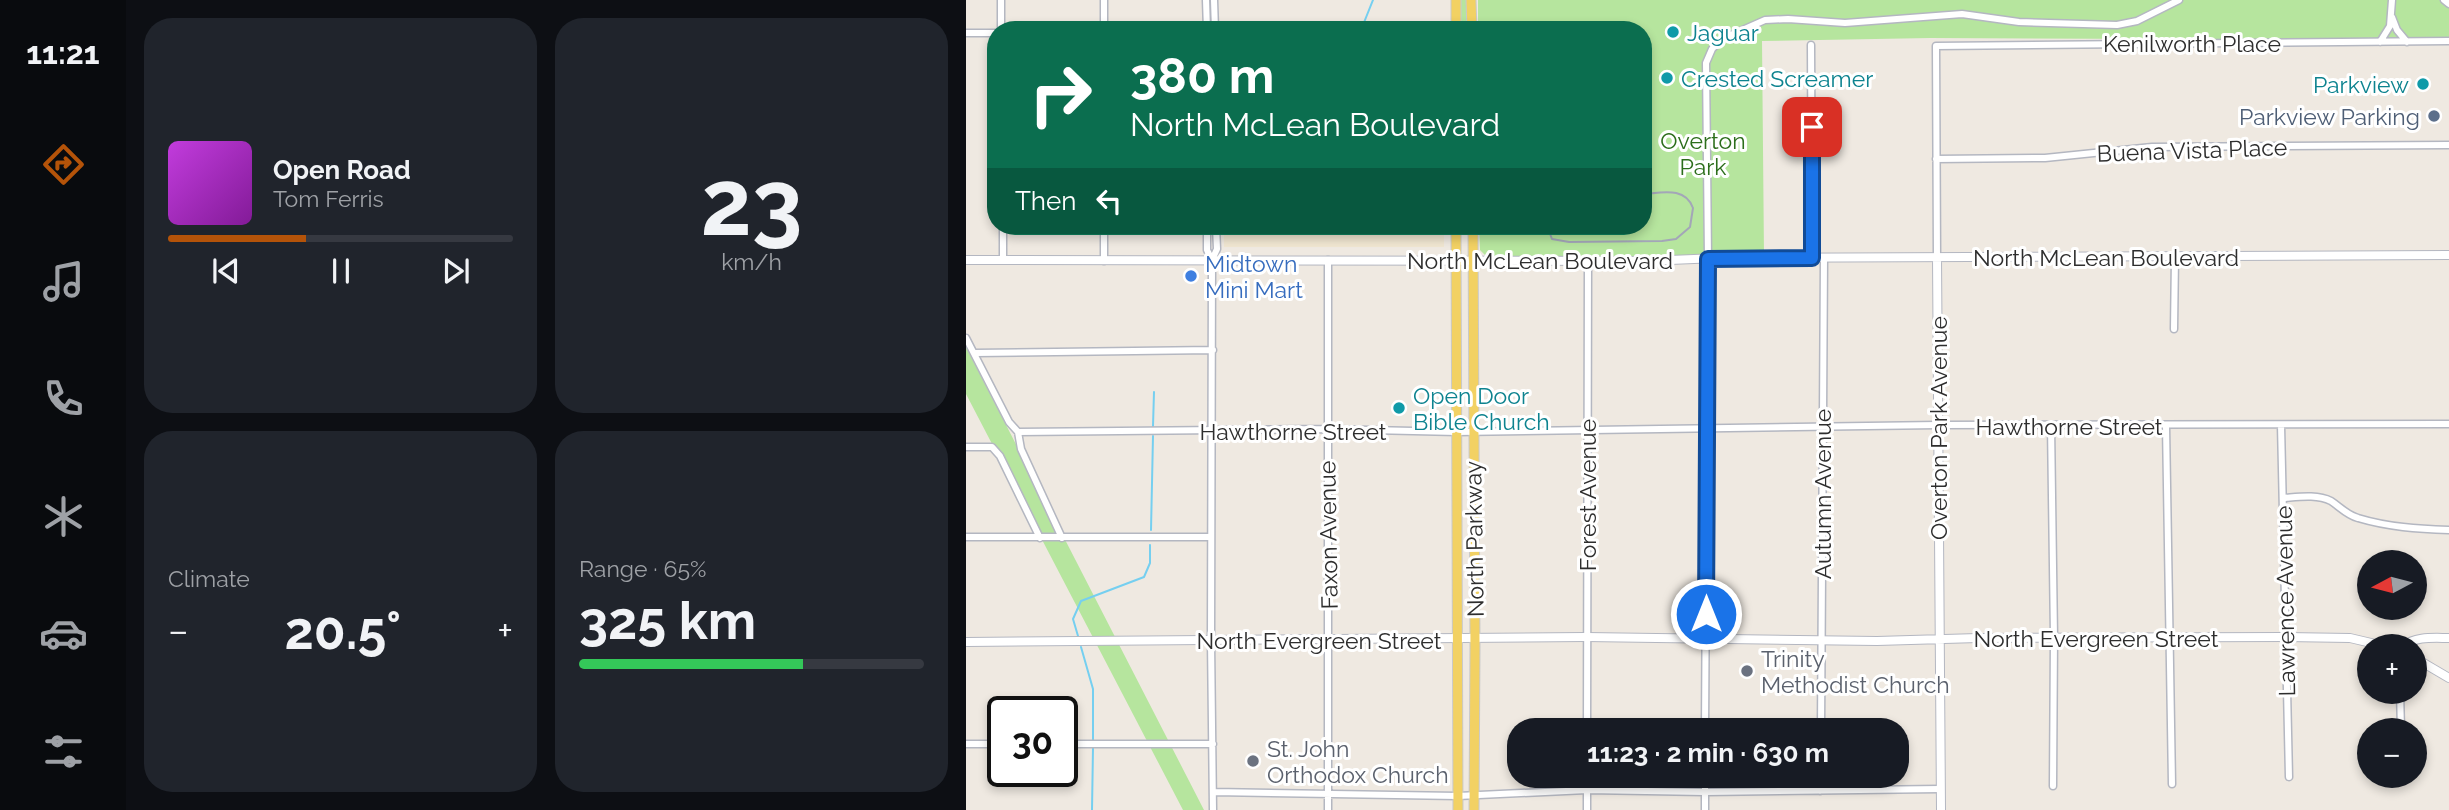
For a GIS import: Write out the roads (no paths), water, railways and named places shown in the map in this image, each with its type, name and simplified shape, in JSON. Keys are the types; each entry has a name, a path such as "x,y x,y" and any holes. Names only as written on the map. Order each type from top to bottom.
{"main road":[{"path":"1456,0 1456,21"},
{"path":"1471,0 1472,21"},
{"name":"North Parkway","path":"1456,235 1458,810"},
{"name":"North Parkway","path":"1473,235 1474,810"}],"street":[{"path":"1001,0 1001,21"},
{"path":"1104,0 1104,21"},
{"path":"1206,0 1207,21"},
{"path":"1214,0 1215,21"},
{"path":"1705,718 1708,259 1706,63 1709,52 1722,39 1765,20 1845,23 1962,14 2020,22 2117,25 2143,18 2179,0"},
{"path":"2380,42 2388,30 2392,0"},
{"path":"2392,15 2397,30 2407,42"},
{"path":"966,33 987,33"},
{"name":"Kenilworth Place","path":"1936,46 2449,41"},
{"path":"1811,45 1812,258"},
{"name":"Overton Park Avenue","path":"1936,46 1941,810"},
{"name":"Buena Vista Place","path":"1936,159 2045,158 2151,146 2449,145"},
{"path":"1003,235 1003,260"},
{"path":"1104,235 1104,261"},
{"path":"1207,235 1207,250 1212,260"},
{"path":"1213,810 1210,640 1212,260 1217,249 1216,235"},
{"name":"North McLean Boulevard","path":"966,260 1456,261 2449,255"},
{"path":"2174,329 2175,257"},
{"name":"Autumn Avenue","path":"1821,718 1824,258"},
{"name":"Faxon Avenue","path":"1328,260 1328,810"},
{"name":"Forest Avenue","path":"1587,718 1588,260"},
{"path":"966,338 1009,422 1018,432 1021,449 1062,538"},
{"path":"975,353 1213,350"},
{"name":"Hawthorne Street","path":"1018,432 1326,429 1457,432 1938,425 2449,424"},
{"path":"2051,425 2053,786"},
{"name":"Lawrence Avenue","path":"2281,425 2289,777"},
{"path":"2166,426 2172,784"},
{"path":"966,447 992,447 1000,456 1040,538"},
{"path":"2283,498 2319,497 2360,519 2403,528 2449,530"},
{"path":"966,537 1211,537"},
{"name":"North Evergreen Street","path":"966,642 1586,637 1939,640 2286,637 2357,640"},
{"path":"2427,639 2449,638"},
{"path":"2427,665 2449,678"},
{"path":"966,744 987,744"},
{"path":"1078,744 1213,744"},
{"path":"1705,788 1705,810"},
{"path":"1214,792 1458,796 1587,790 1705,792 1940,789"},
{"path":"1587,790 1587,810"}],"waterway":[{"path":"1365,21 1373,0"},
{"path":"1153,426 1154,392"},
{"path":"1151,530 1153,436"},
{"path":"1078,636 1073,619 1081,601 1144,577 1150,563 1150,545"},
{"path":"1081,647 1093,689 1093,742"},
{"path":"1092,810 1093,748"}],"railway":[{"path":"1550,235 1552,239 1569,242 1676,239 1690,227 1693,208 1684,196 1672,192 1652,193"}],"place":[{"name":"Jaguar","path":"1673,32"},
{"name":"Crested Screamer","path":"1667,78"},
{"name":"Parkview","path":"2423,84"},
{"name":"Parkview Parking","path":"2434,116"},
{"name":"Midtown Mini Mart","path":"1191,276"},
{"name":"Open Door Bible Church","path":"1399,408"},
{"name":"Trinity Methodist Church","path":"1747,671"},
{"name":"St. John Orthodox Church","path":"1253,761"}],"park label":[{"name":"Overton Park","path":"1703,153"}]}
